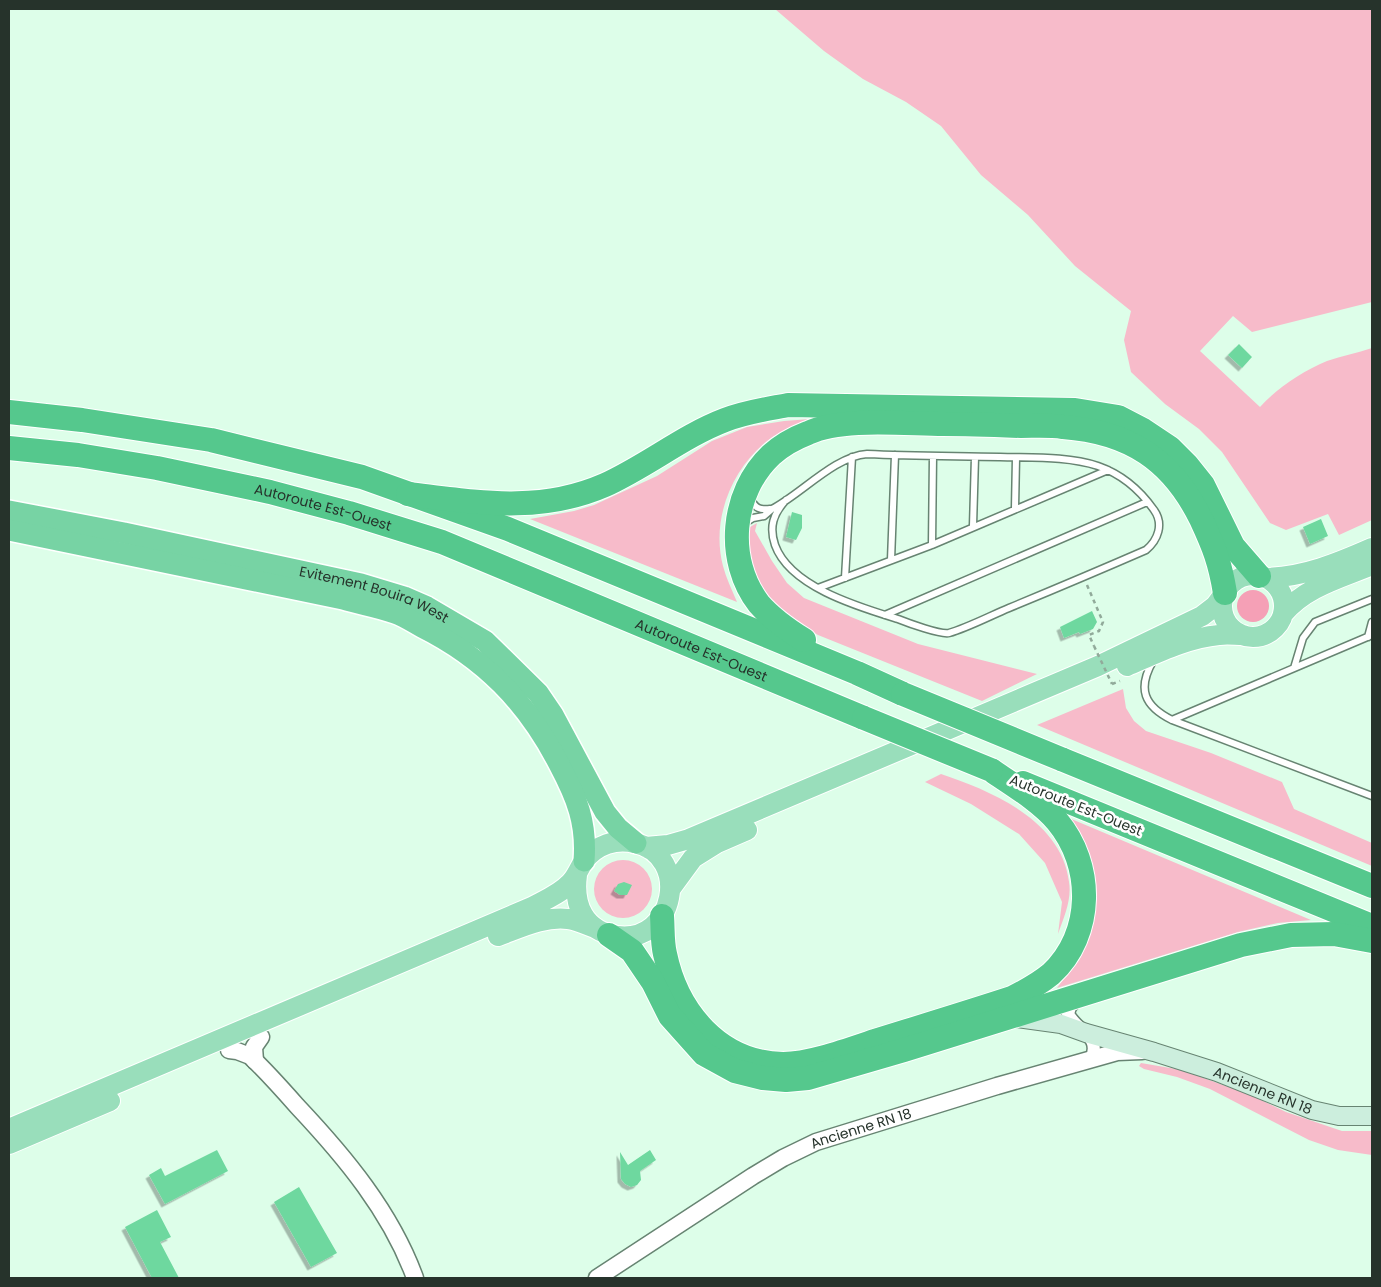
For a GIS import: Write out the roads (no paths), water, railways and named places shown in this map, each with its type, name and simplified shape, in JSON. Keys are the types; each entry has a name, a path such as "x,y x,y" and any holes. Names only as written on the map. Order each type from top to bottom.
{"highway":[{"path":"408,494 506,504 536,503 561,499 605,485 725,420 759,410 788,405 1075,410 1118,417 1143,430 1170,448 1203,485 1233,546 1263,577"},
{"path":"9,412 82,420 211,440 362,477 508,529 857,673 903,694 1372,886"},
{"path":"857,673 789,631 759,604 748,586 741,567 736,540 738,519 749,487 762,465 783,446 810,432 839,424 1063,426 1121,439 1146,452 1182,485 1193,502 1216,553 1224,594"},
{"name":"Autoroute Est-Ouest","path":"9,448 78,454 270,492 367,518 442,542 864,718 1372,926"},
{"name":"Evitement Bouira West","path":"9,511 124,533 361,584 404,597 427,607 484,641 538,693 553,715 605,812 618,828 641,845"},
{"name":"Evitement Bouira West","path":"9,530 344,599 396,613 436,634 466,652 495,676 527,712 548,742 568,780 580,811 585,844 580,868"},
{"path":"662,916 665,954 674,987 688,1013 706,1033 720,1044 765,1062 783,1064 802,1062 854,1048 1012,998 1035,986 1051,974 1063,959 1075,938 1084,915 1084,888 1081,865 1075,849 1056,820 1026,794 991,770"},
{"path":"602,931 632,951 653,982 670,1016 704,1054 735,1071 763,1078 786,1080 808,1078 1241,946 1291,935 1334,934 1372,941"}],"main road":[{"path":"9,1129 517,914 560,892 594,851 606,844 621,841 641,845 668,845 689,840 1090,669 1202,616 1215,606 1239,578 1246,576 1293,576 1318,570 1372,548"},
{"path":"671,888 693,858 718,843 916,756 1196,639 1221,634 1257,637 1264,635 1276,627 1291,604 1303,595 1372,565"},
{"path":"1263,577 1277,587 1281,593 1284,607 1283,614"},
{"path":"1224,594 1222,609 1226,622 1236,632 1243,635"},
{"path":"9,1144 485,941 531,924 547,920 570,919 624,937 639,934 652,927 662,916 669,903 671,888 664,864 656,854 641,845"},
{"path":"580,868 575,890 578,904 585,918 602,931"},
{"name":"Ancienne RN 18","path":"1012,1017 1061,1024 1154,1052 1217,1072 1312,1110 1339,1116 1372,1116"}],"street":[{"path":"1080,996 1070,1007 1068,1014 1072,1021 1093,1042 1095,1050 1090,1060"},
{"path":"255,1061 254,1047 261,1037"},
{"path":"229,1050 242,1052 250,1056 308,1118 356,1174 377,1202 398,1237 416,1278"},
{"name":"Ancienne RN 18","path":"597,1278 753,1176 783,1158 816,1142 997,1086 1117,1052 1134,1050 1154,1052"}],"lane":[{"path":"736,540 747,520 764,516 772,509 836,466 852,457 867,454 1016,458 1073,461 1098,466 1108,470 1136,488 1156,512 1159,532 1153,543 1146,550 947,634 885,615 818,588 796,575 777,550 772,533 774,516 786,500"},
{"path":"892,560 895,455"},
{"path":"932,545 933,456"},
{"path":"845,578 852,457"},
{"path":"973,526 974,457"},
{"path":"1015,508 1016,458"},
{"path":"818,588 932,545 1015,508 1108,470"},
{"path":"749,487 750,496 757,508 762,510 772,509"},
{"path":"885,615 1147,502"},
{"path":"1294,668 1303,638 1315,622 1372,599"},
{"path":"1172,720 1370,636 1372,622"},
{"path":"1157,654 1144,681 1144,692 1147,700 1156,711 1172,720 1372,796"}]}
